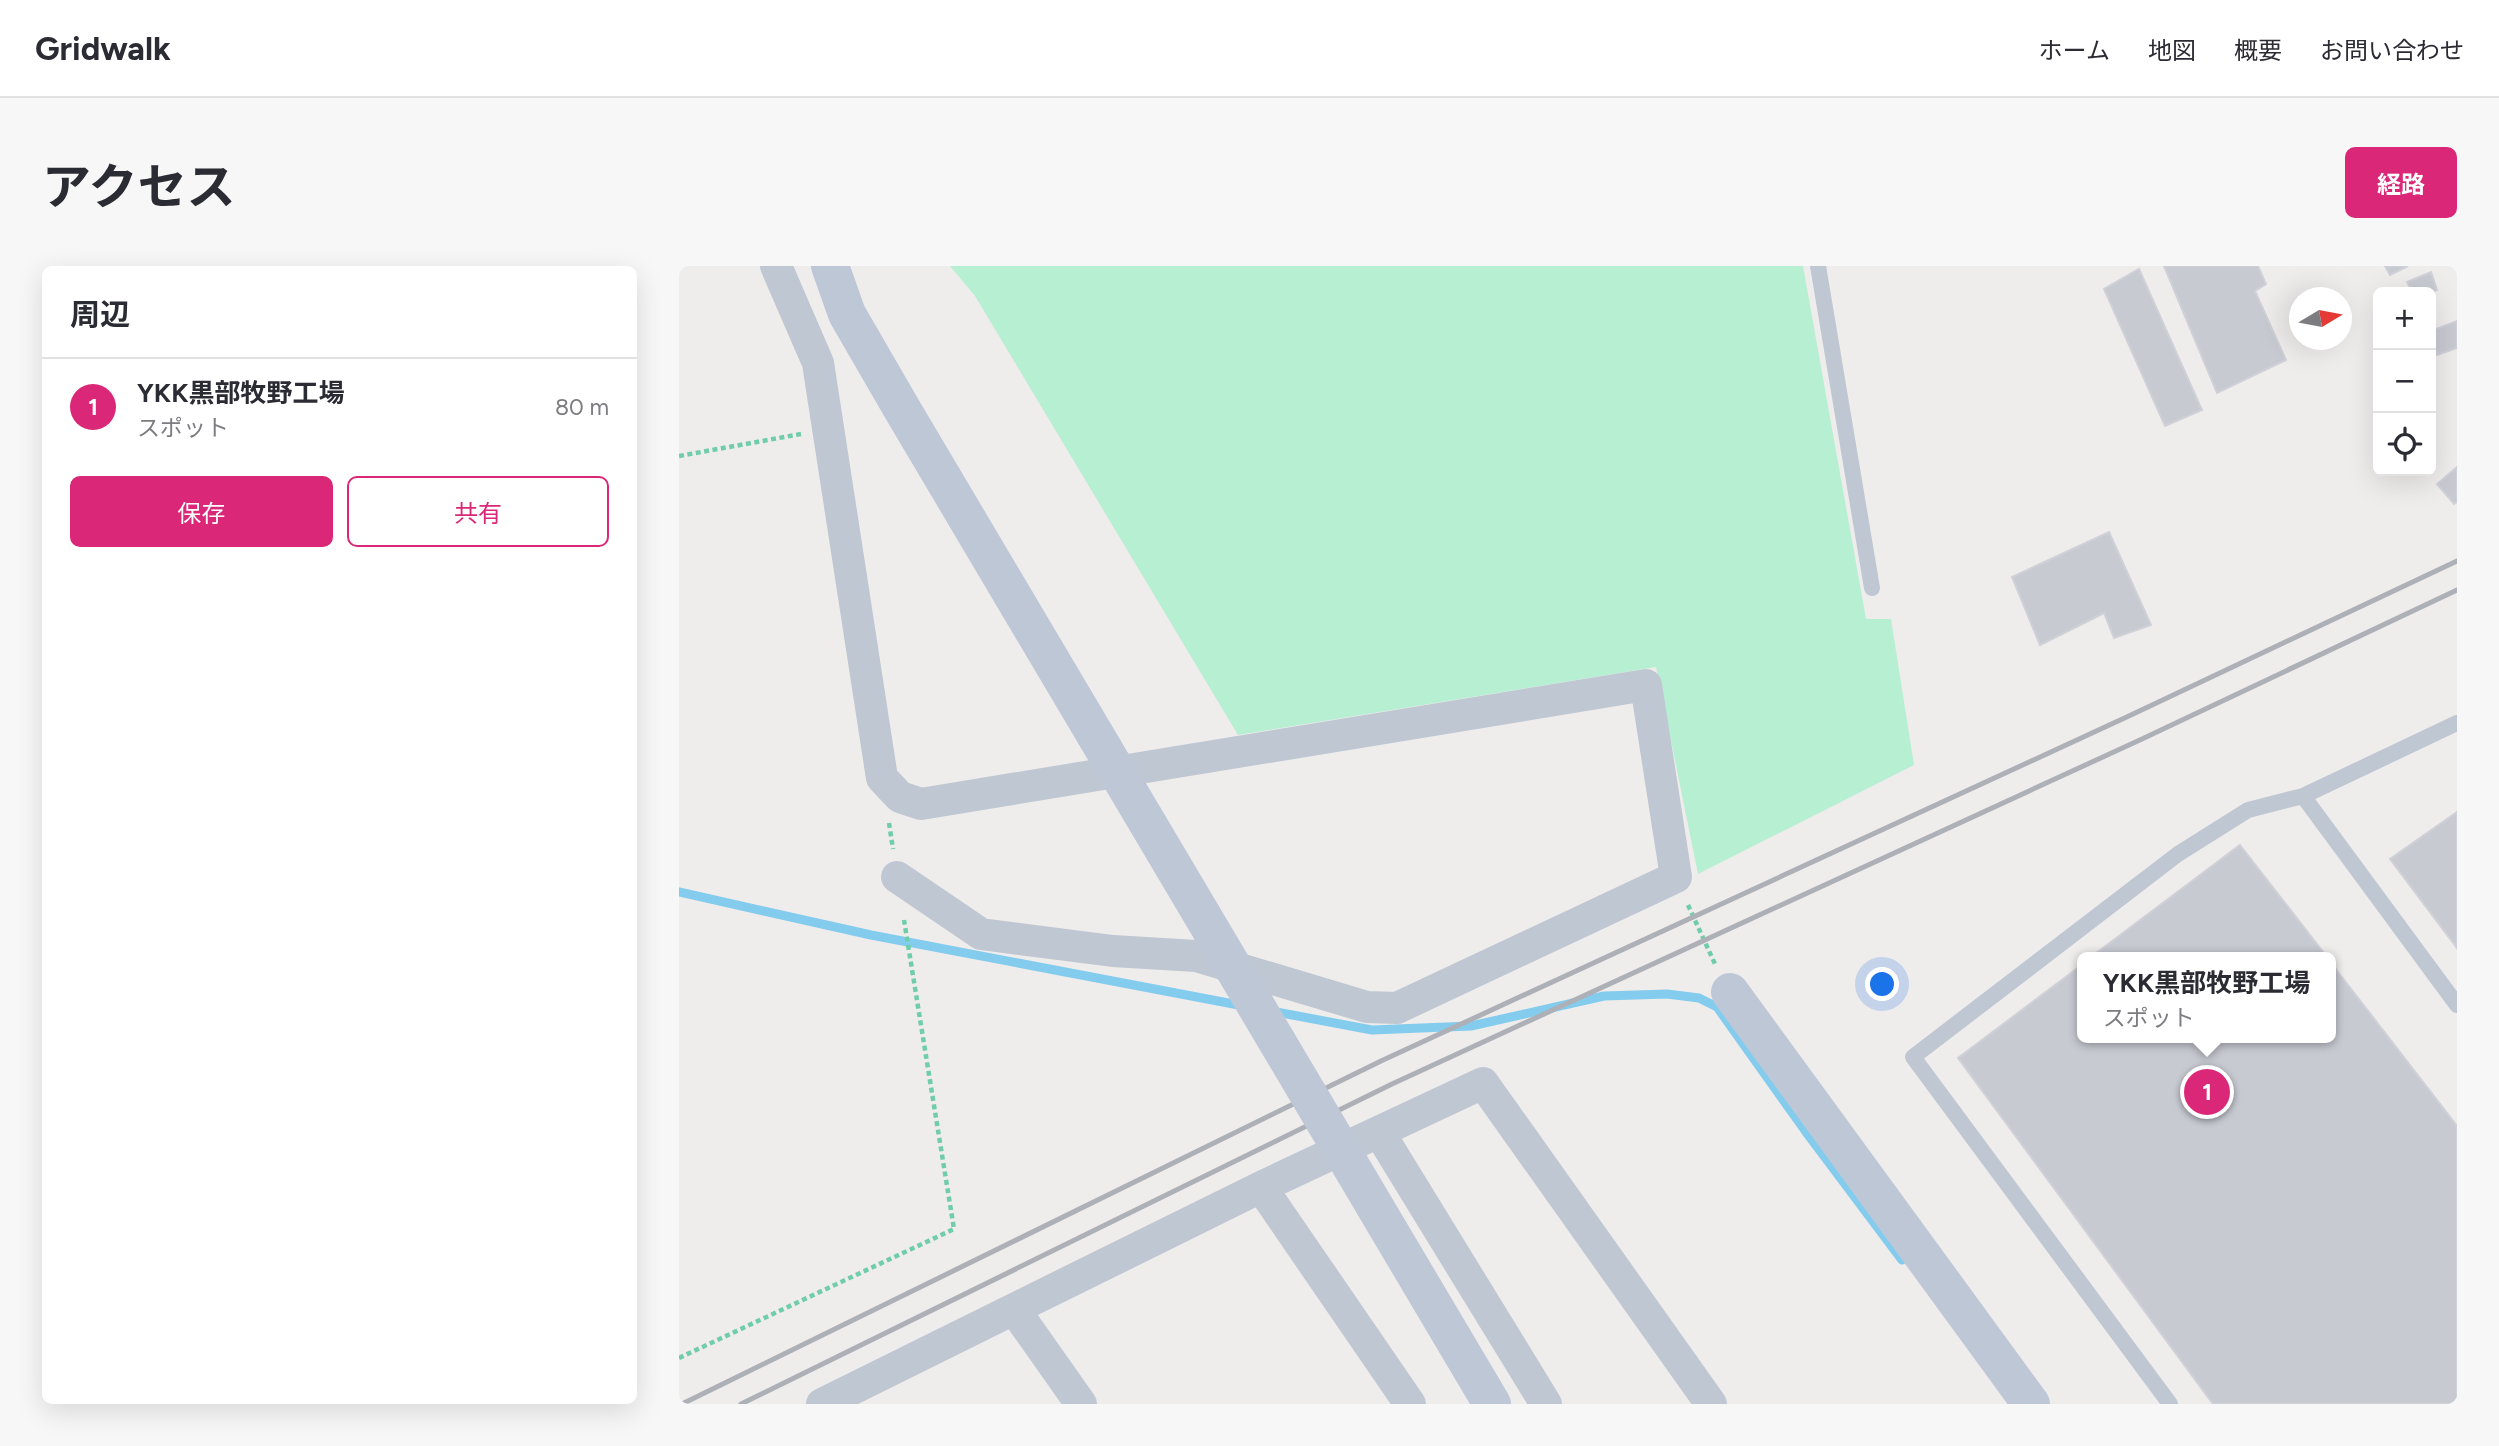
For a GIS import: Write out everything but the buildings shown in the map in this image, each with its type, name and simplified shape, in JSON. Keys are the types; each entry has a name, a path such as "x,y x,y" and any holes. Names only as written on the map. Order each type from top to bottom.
{"street":[{"path":"776,266 817,363 882,778 900,797 921,804 1646,685 1676,877 1397,1008 1367,1007 1196,956 1113,951 981,934 897,877"},
{"path":"829,266 847,314 888,385 1492,1404"},
{"path":"1730,992 2031,1404"},
{"path":"822,1404 1261,1188 1483,1083 1711,1404"},
{"path":"1380,1132 1546,1404"},
{"path":"1261,1188 1410,1404"},
{"path":"1014,1309 1081,1404"}],"lane":[{"path":"1818,266 1872,588"},
{"path":"2170,1404 1913,1057 2179,855 2248,810 2304,796 2457,723"},
{"path":"2304,796 2457,1005"}],"path":[{"path":"679,456 826,430"},
{"path":"679,1358 954,1229 888,819 900,797"},
{"path":"1676,877 1698,930 1730,992"}],"green space":[{"path":"950,266 1803,266 1866,619 1891,619 1914,765 1698,874 1656,667 1238,735 975,296"}],"waterway":[{"path":"679,892 871,935 1244,1006"},
{"path":"1271,1011 1372,1030 1471,1026 1604,996 1667,994 1699,998 1717,1007 1902,1260"}],"railway":[{"path":"682,1404 1381,1061 2131,715 2457,561"},
{"path":"741,1404 1392,1084 2142,739 2457,590"}],"place":[{"name":"YKK黒部牧野工場","path":"2207,1092"}]}
